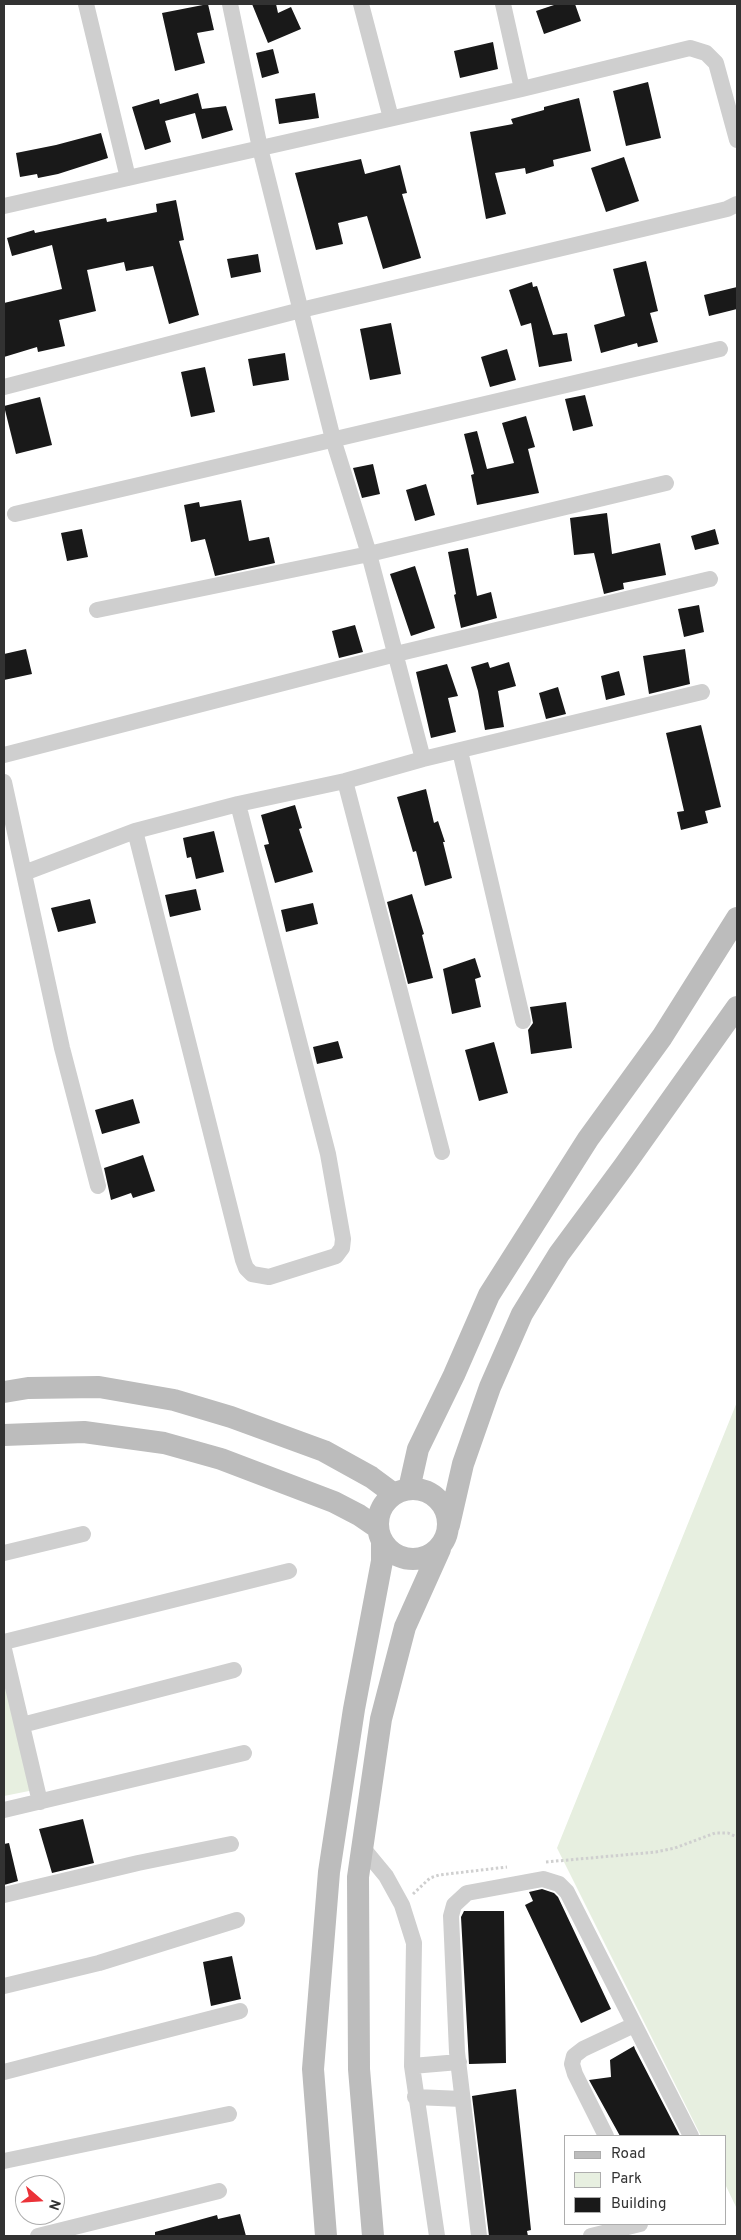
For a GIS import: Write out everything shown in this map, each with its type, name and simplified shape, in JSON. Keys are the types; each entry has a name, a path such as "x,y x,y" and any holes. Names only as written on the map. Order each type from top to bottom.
{"street":[{"path":"86,4 128,178"},
{"path":"230,4 260,148 333,439 368,554 423,759"},
{"path":"361,4 391,118"},
{"path":"503,4 522,89"},
{"path":"4,206 522,89 690,48 706,53 716,62 737,140"},
{"path":"4,388 301,310 727,209 737,204"},
{"path":"14,514 720,350"},
{"path":"97,610 368,554 666,483"},
{"path":"4,755 396,654 710,579"},
{"path":"24,873 135,832 238,804 345,781 423,759 702,692"},
{"path":"460,751 523,1021"},
{"path":"345,781 442,1152"},
{"path":"4,782 62,1048 98,1186"},
{"path":"135,832 243,1260 246,1268 252,1274 269,1277 336,1256 342,1248 343,1239 328,1154 238,804"},
{"path":"326,2236 313,2069 330,1872 354,1709 382,1561 378,1517 382,1506 401,1492 418,1449 454,1375 488,1295 588,1139 662,1037 737,918"},
{"path":"372,2236 359,2069 358,1877 381,1719 405,1628 449,1525 464,1464 475,1430 490,1387 522,1314 559,1254 737,1007"},
{"path":"4,1392 28,1388 99,1387 174,1400 231,1417 324,1450 401,1492 425,1490 438,1499 446,1510 449,1525"},
{"path":"4,1434 84,1432 164,1443 221,1459 325,1499 359,1515 380,1536 394,1555 409,1560 428,1558 440,1548"},
{"path":"4,1553 83,1534"},
{"path":"4,1642 289,1571"},
{"path":"4,1649 40,1802"},
{"path":"22,1725 234,1670"},
{"path":"4,1810 244,1753"},
{"path":"4,1894 231,1844"},
{"path":"362,1847 386,1876 402,1905 414,1943 412,2066 415,2097 437,2236"},
{"path":"479,2236 458,2062 451,1916 454,1905 467,1893 543,1879 559,1884 567,1892 691,2135"},
{"path":"4,1986 99,1963 237,1920"},
{"path":"4,2072 240,2011"},
{"path":"606,2135 575,2074 572,2064 574,2056 583,2049 634,2025"},
{"path":"412,2066 458,2062"},
{"path":"415,2097 462,2099"},
{"path":"4,2161 229,2114"},
{"path":"38,2236 219,2191"},
{"path":"591,2236 636,2225"}],"path":[{"path":"543,1862 656,1852 675,1848 715,1833 737,1837"},
{"path":"402,1905 426,1882 439,1875 515,1866"}],"green space":[{"path":"737,1402 737,2209 726,2186 726,2135 700,2135 557,1848"},
{"path":"8,1686 34,1790 4,1796 4,1687"}],"building":[{"path":"208,4 214,30 197,33 205,63 175,71 162,13"},
{"path":"252,4 276,4 278,13 291,7 301,29 268,43"},
{"path":"557,4 575,4 581,21 544,34 536,11"},
{"path":"493,42 498,69 460,78 454,51"},
{"path":"273,49 279,73 262,78 256,53"},
{"path":"648,82 661,138 626,146 613,91"},
{"path":"198,93 202,109 226,106 233,130 202,139 195,113 165,121 171,142 145,150 132,107 159,99 160,104"},
{"path":"315,93 319,118 279,124 275,99"},
{"path":"579,98 591,151 553,160 554,166 526,174 525,168 495,173 506,214 486,219 470,132 513,124 511,119 544,110 544,107"},
{"path":"101,133 108,158 58,174 38,178 37,174 20,177 16,153"},
{"path":"624,157 639,201 606,212 591,168"},
{"path":"361,159 365,174 400,165 407,193 402,194 421,258 383,269 367,216 338,223 343,244 316,250 295,173"},
{"path":"176,200 184,240 179,241 199,315 169,324 153,266 126,271 124,262 87,270 96,311 59,320 65,346 38,352 37,347 4,357 4,303 62,289 52,245 12,256 7,238 34,230 35,233 106,218 107,222 157,212 156,204"},
{"path":"258,254 261,272 231,278 227,259"},
{"path":"646,261 658,311 650,313 658,342 638,347 637,343 601,353 594,325 625,316 613,269"},
{"path":"532,282 533,287 537,286 553,335 567,333 572,361 539,367 531,323 521,326 509,290"},
{"path":"737,287 737,309 709,316 704,295"},
{"path":"391,323 401,374 370,380 360,329"},
{"path":"507,349 516,380 490,387 481,357"},
{"path":"285,353 289,380 253,386 248,359"},
{"path":"205,367 215,412 191,417 181,372"},
{"path":"585,395 593,426 573,431 565,399"},
{"path":"40,397 52,445 16,454 4,406"},
{"path":"526,416 535,447 528,449 539,493 477,505 471,475 474,474 464,434 477,431 487,469 514,463 502,423"},
{"path":"373,464 380,494 362,498 353,468"},
{"path":"426,484 435,515 415,521 406,490"},
{"path":"241,500 249,541 269,537 275,563 215,576 205,539 191,542 184,505 199,502 200,507"},
{"path":"607,513 612,554 660,543 666,575 623,583 624,589 604,594 594,553 574,555 570,518"},
{"path":"82,529 88,557 67,561 61,533"},
{"path":"715,529 719,544 695,550 691,536"},
{"path":"468,548 477,596 491,592 497,618 461,628 448,552"},
{"path":"415,566 435,628 411,636 390,574"},
{"path":"699,605 704,632 684,637 678,609"},
{"path":"355,625 363,652 339,658 332,631"},
{"path":"26,649 32,674 4,680 4,654"},
{"path":"685,649 690,684 649,694 643,656"},
{"path":"488,662 490,668 509,662 516,686 498,691 504,727 485,730 478,691 471,667"},
{"path":"447,664 458,696 448,698 456,732 431,738 416,672"},
{"path":"619,671 625,695 606,700 601,676"},
{"path":"558,687 566,714 546,719 539,693"},
{"path":"701,725 721,807 705,811 708,823 681,830 677,812 684,811 666,733"},
{"path":"426,789 434,823 438,821 445,842 443,842 452,878 425,886 416,851 413,852 397,797"},
{"path":"295,805 302,828 299,829 313,872 275,883 264,845 269,844 261,815"},
{"path":"214,831 224,872 196,879 191,857 187,858 183,838"},
{"path":"196,889 201,910 170,917 165,895"},
{"path":"412,894 424,934 422,935 433,978 408,984 387,902"},
{"path":"90,899 96,923 58,932 51,908"},
{"path":"313,903 318,924 286,932 281,910"},
{"path":"475,958 481,977 475,979 481,1007 452,1014 443,969"},
{"path":"566,1002 572,1048 531,1054 528,1030 533,1023 530,1007"},
{"path":"338,1041 343,1058 317,1064 313,1047"},
{"path":"494,1042 508,1093 479,1101 465,1050"},
{"path":"133,1099 140,1123 102,1134 95,1110"},
{"path":"143,1155 155,1191 133,1198 131,1193 111,1200 104,1168"},
{"path":"83,1819 94,1863 52,1873 39,1829"},
{"path":"9,1843 18,1881 4,1885 4,1844"},
{"path":"542,1889 554,1893 558,1897 611,2009 581,2023 525,1905 533,1901 529,1892"},
{"path":"464,1911 504,1911 506,2063 469,2064 461,1917"},
{"path":"232,1956 241,1999 211,2006 203,1962"},
{"path":"634,2046 679,2135 619,2135 589,2080 611,2077 610,2060"},
{"path":"516,2089 531,2230 527,2231 528,2236 489,2236 472,2096"},
{"path":"240,2214 246,2236 155,2236 155,2232 217,2215 218,2219"}]}
